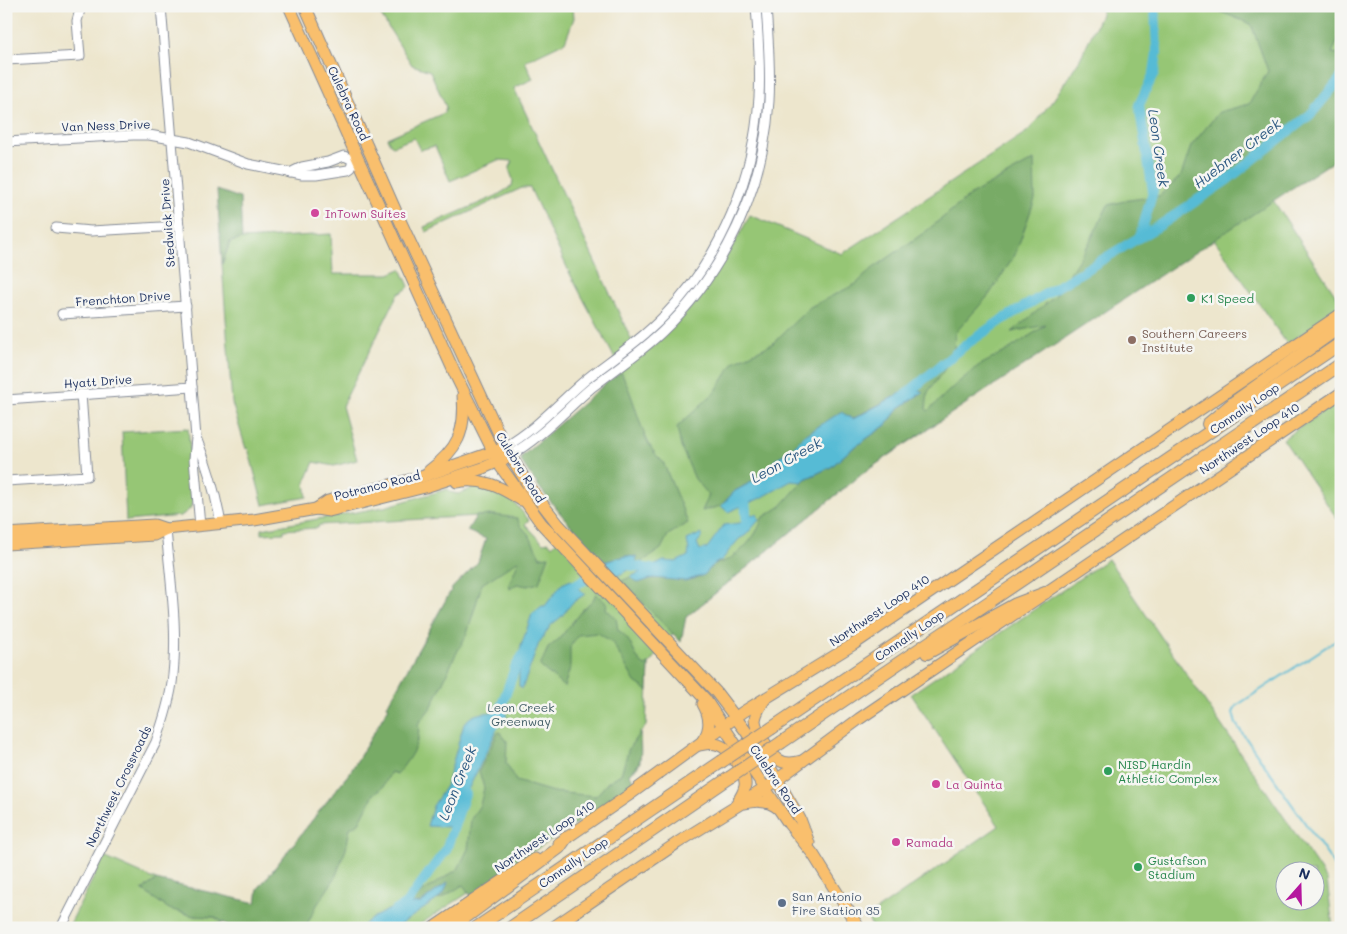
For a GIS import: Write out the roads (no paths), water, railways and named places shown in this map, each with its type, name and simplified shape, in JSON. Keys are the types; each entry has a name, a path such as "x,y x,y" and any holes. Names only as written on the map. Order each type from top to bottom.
{"highway":[{"path":"1160,465 1233,403 1341,326"},
{"name":"Connally Loop","path":"476,928 1341,342"},
{"name":"Connally Loop","path":"510,928 1341,364"},
{"path":"899,663 926,653 1016,604 1045,593"},
{"path":"451,928 559,848 566,838"}],"main road":[{"name":"Culebra Road","path":"289,6 360,157 463,388 496,457 526,503 554,538 705,699 780,810 813,854 859,928"},
{"name":"Culebra Road","path":"305,6 360,157 507,451 536,496 563,529 716,692 736,718 768,764 794,807 813,854"},
{"name":"Northwest Loop 410","path":"433,928 566,838 753,706 850,647 1341,314"},
{"path":"463,388 464,418 458,440 447,456 423,482 439,487 471,480 485,482 498,486 526,503"},
{"name":"Northwest Loop 410","path":"552,928 648,862 766,788 872,710 1340,396"},
{"name":"Potranco Road","path":"166,529 254,520 316,509 330,511 423,482 496,457 507,451"},
{"path":"6,534 154,525 166,529"},
{"path":"6,544 154,534 166,529"},
{"path":"692,685 706,708 709,719 707,733 696,746"},
{"path":"716,692 734,704 753,706"},
{"path":"766,698 756,715 757,729 777,759 800,763"},
{"path":"696,746 710,743 722,746 742,771 745,788 734,808"},
{"path":"794,807 787,784 791,773 800,763"},
{"path":"734,808 745,803 759,801 770,803 780,810"}],"street":[{"path":"6,60 80,56 77,21 81,6"},
{"name":"Stedwick Drive","path":"161,6 196,438 194,458 200,526"},
{"name":"Potranco Road","path":"507,451 585,381 643,336 684,293 714,250 732,214 751,154 759,98 756,6"},
{"name":"Potranco Road","path":"507,451 544,432 592,388 650,343 693,298 722,255 736,229 747,202 763,144 770,90 766,6"},
{"path":"758,38 768,38"},
{"name":"Van Ness Drive","path":"6,142 133,135 173,139 201,145 248,164 302,175 316,175 348,170 360,157"},
{"path":"56,228 91,231 179,226"},
{"path":"714,250 722,255"},
{"name":"Frenchton Drive","path":"62,314 186,306"},
{"path":"643,336 650,343"},
{"name":"Hyatt Drive","path":"6,400 192,387"},
{"path":"6,481 87,476 81,394"},
{"name":"Stedwick Drive","path":"196,438 212,484 221,524"},
{"name":"Northwest Crossroads","path":"61,928 156,742 165,715 172,680 174,646 166,529"}],"water":[{"path":"912,387 923,392 899,408 886,425 849,451 831,467 802,482 791,481 763,497 728,512 721,506 735,491 757,479 776,459 790,450 805,435 841,412 853,419"},
{"path":"757,514 759,520 746,535 739,539 722,560 714,564 704,575 685,581 653,578 638,583 630,577 664,561 676,562 688,556 687,540 702,533 702,537 697,543 700,550 707,548 724,525 740,523 748,515"},
{"path":"626,556 636,557 636,566 617,576 604,562"},
{"path":"571,580 585,594 572,603 561,617 551,625 539,643 522,689 519,686 519,658 532,614 542,606 545,606 562,584"},
{"path":"507,704 506,719 499,722 450,827 427,826 433,806 446,786 464,724 474,715 496,711"},
{"path":"448,882 445,891 438,899 395,928 359,928 374,917 390,909 402,905 421,903"}],"waterway":[{"name":"Leon Creek","path":"905,395 968,343 1002,320 1140,237 1153,191 1139,105 1154,73 1157,53 1155,6"},
{"name":"Huebner Creek","path":"1140,237 1227,180 1311,114 1341,78"},
{"name":"Leon Creek","path":"743,528 747,525 745,499 751,496"},
{"name":"Leon Creek","path":"563,591 618,563 661,571"},
{"path":"1341,637 1236,706 1233,713 1236,724 1330,859 1341,883"},
{"name":"Leon Creek","path":"495,724 515,668 526,650"},
{"name":"Leon Creek","path":"394,912 406,904 446,850 465,794"}],"place":[{"name":"InTown Suites","path":"315,213"},
{"name":"K1 Speed","path":"1191,298"},
{"name":"Southern Careers Institute","path":"1132,340"},
{"name":"NISD Hardin Athletic Complex","path":"1108,771"},
{"name":"La Quinta","path":"936,784"},
{"name":"Ramada","path":"896,842"},
{"name":"Gustafson Stadium","path":"1138,867"},
{"name":"San Antonio Fire Station 35","path":"782,903"}],"park label":[{"name":"Leon Creek Greenway","path":"521,714"}]}
